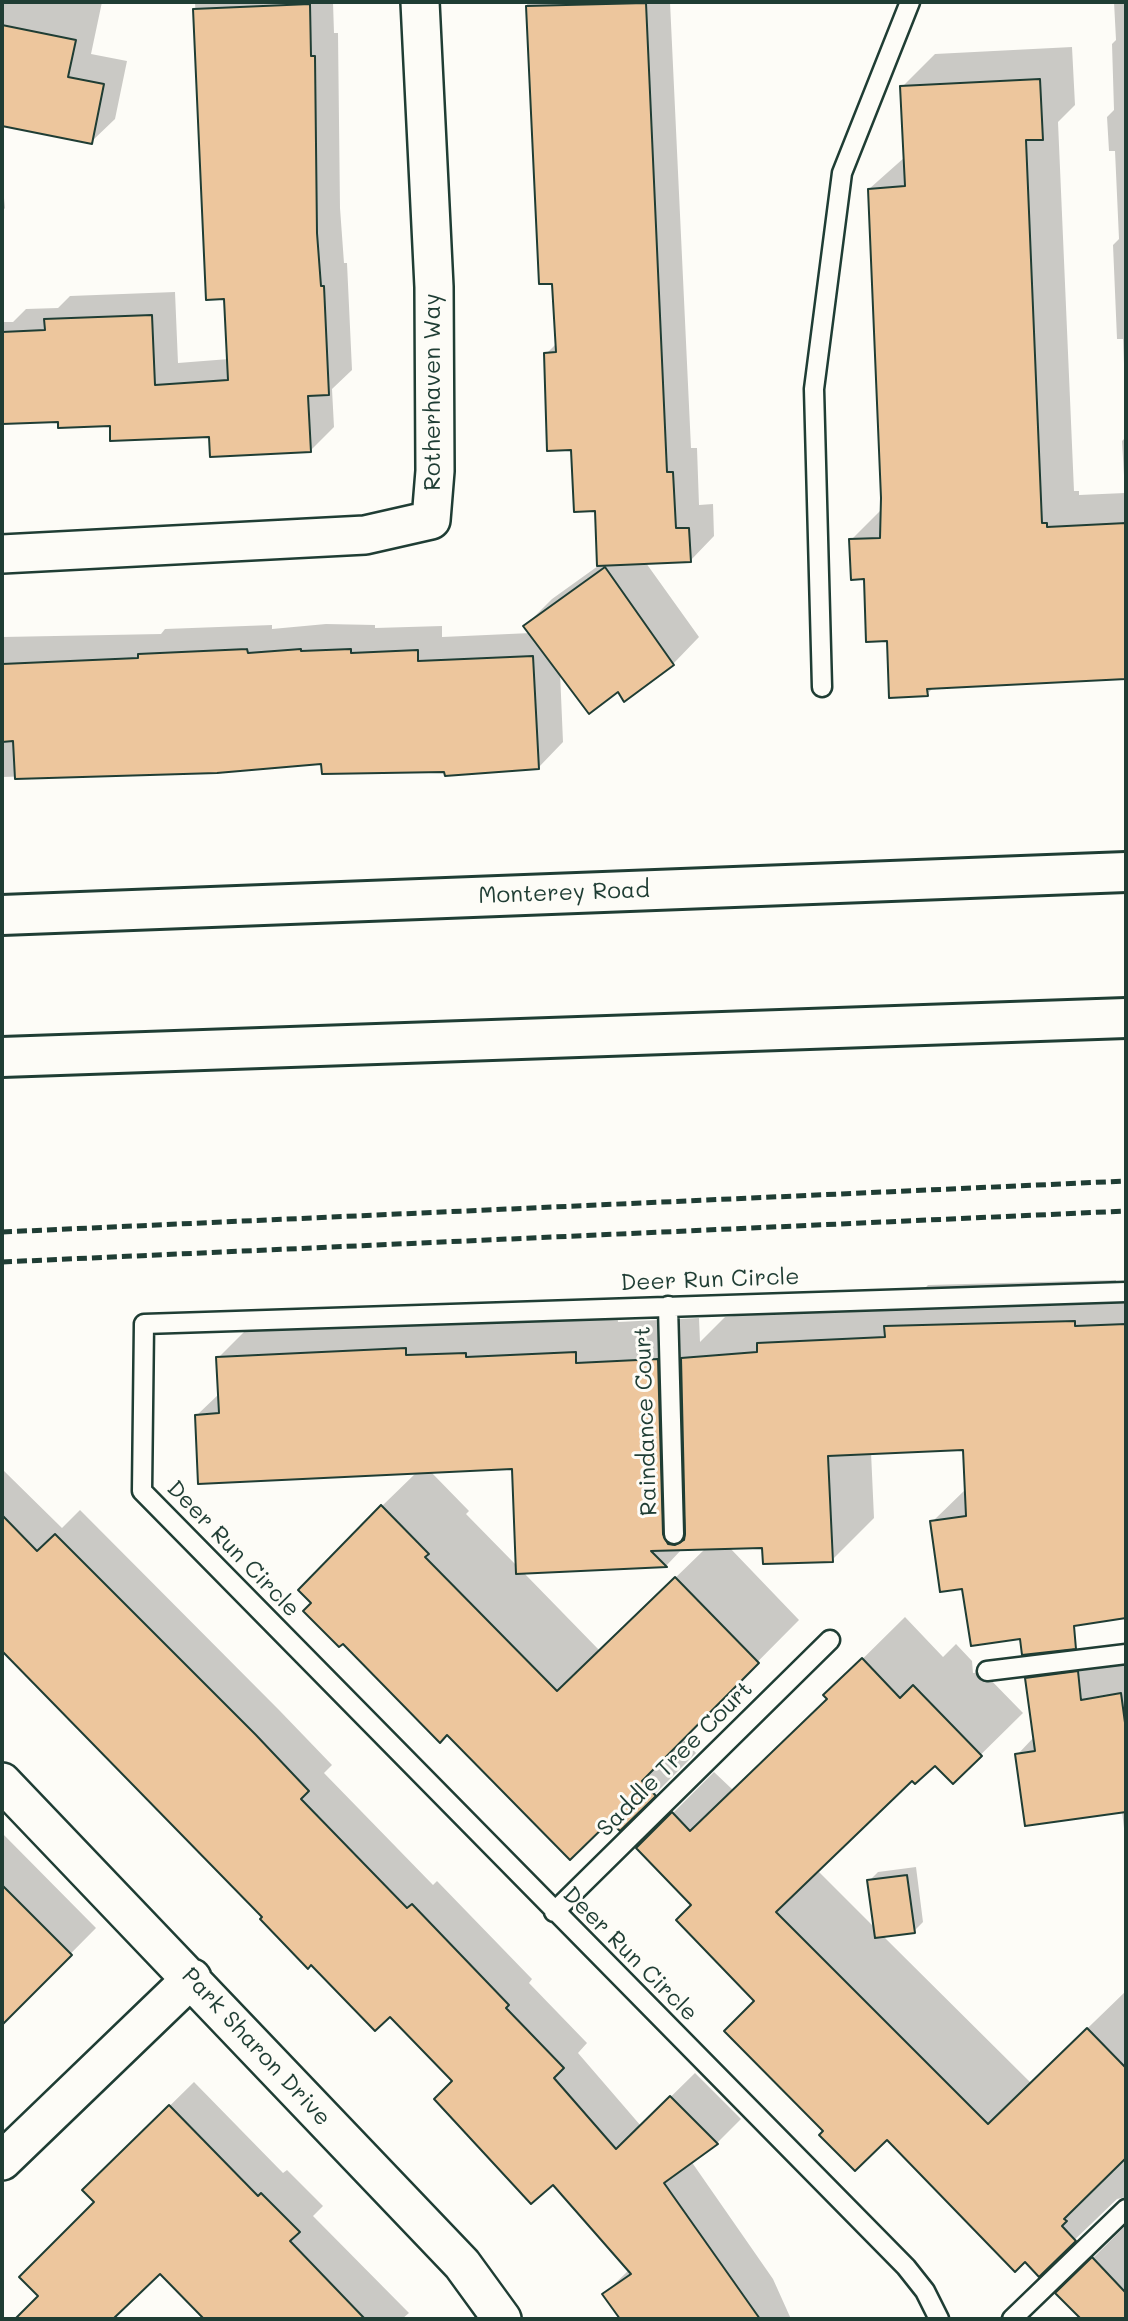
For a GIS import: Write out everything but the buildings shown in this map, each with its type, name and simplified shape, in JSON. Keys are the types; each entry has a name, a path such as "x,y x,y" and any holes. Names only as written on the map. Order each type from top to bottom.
{"main road":[{"name":"Monterey Road","path":"2,915 1126,872"},
{"path":"2,1057 1126,1018"}],"street":[{"name":"Rotherhaven Way","path":"2,554 365,535 431,520 435,471 433,286 420,2"},
{"name":"Park Sharon Drive","path":"2,1782 192,1978 462,2264 502,2319"},
{"path":"2,2161 192,1978"}],"lane":[{"path":"821,687 814,389 842,173 910,2"},
{"name":"Deer Run Circle","path":"939,2319 925,2291 906,2267 142,1491 144,1324 1126,1292"},
{"name":"Raindance Court","path":"668,1306 674,1534"},
{"name":"Saddle Tree Court","path":"554,1912 830,1640"},
{"path":"987,1671 1126,1654"},
{"path":"1012,2319 1126,2209"}],"railway":[{"path":"2,1232 1126,1181"},
{"path":"2,1262 1126,1211"}]}
